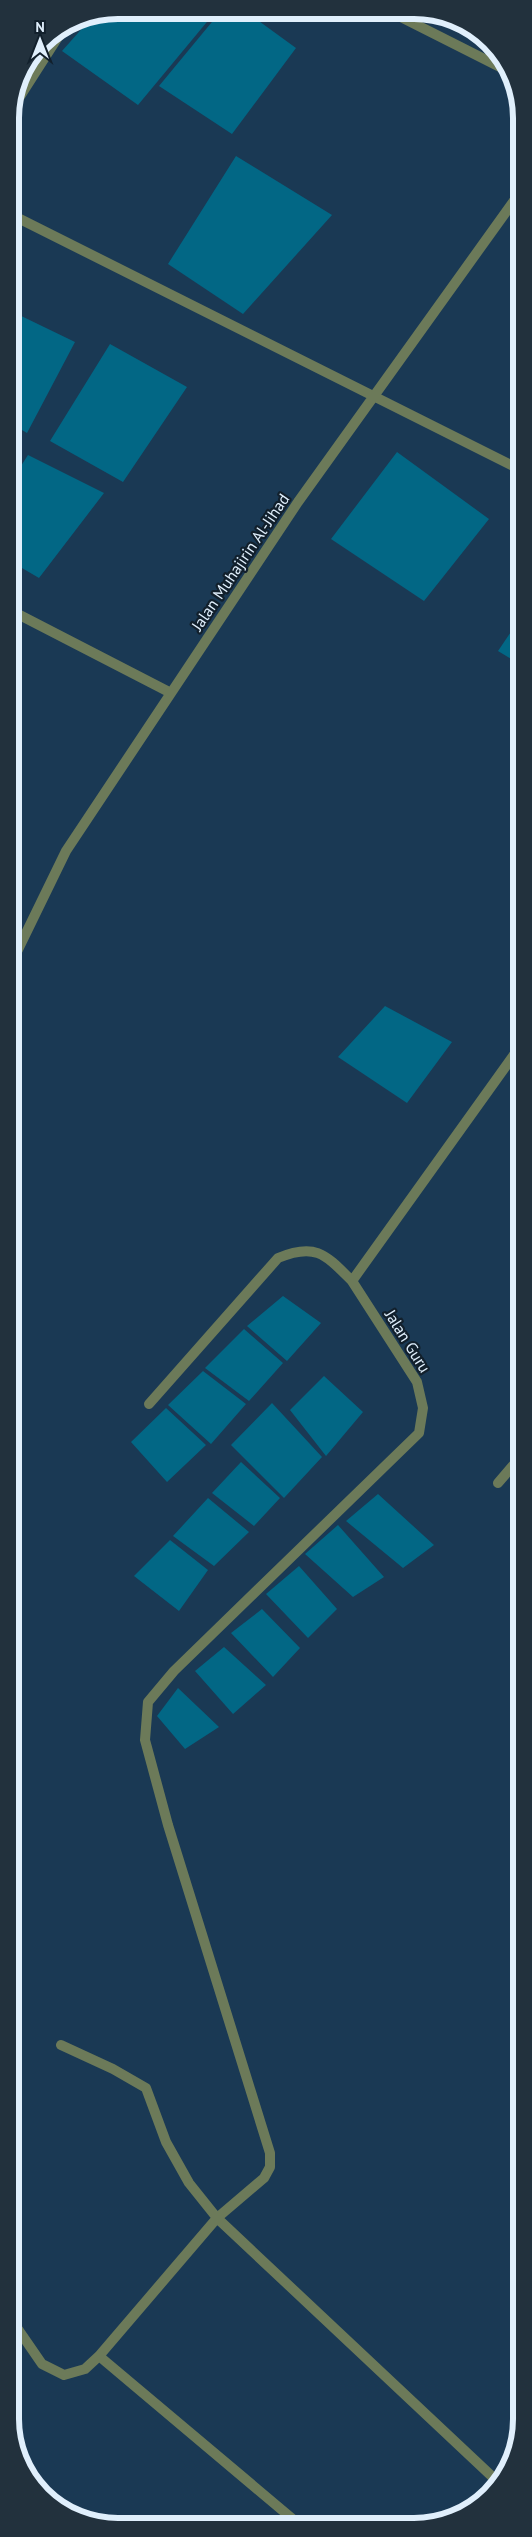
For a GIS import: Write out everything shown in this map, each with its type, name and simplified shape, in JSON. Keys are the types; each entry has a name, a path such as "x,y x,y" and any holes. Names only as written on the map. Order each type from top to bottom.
{"street":[{"path":"405,19 499,66"},
{"path":"22,94 40,65"},
{"name":"Jalan Muhajirin Al-Jihad","path":"19,948 66,851 298,502 513,202"},
{"path":"19,218 513,466"},
{"path":"19,615 171,693"},
{"path":"352,1281 513,1056"},
{"name":"Jalan Guru","path":"19,2331 42,2364 64,2375 85,2369 99,2356 217,2218 264,2178 270,2167 270,2153 168,1825 145,1740 148,1702 174,1671 419,1433 423,1408 417,1382 352,1281 325,1254 295,1251 278,1258 149,1404"},
{"path":"498,1483 513,1466"},
{"path":"61,2046 113,2069 146,2088 166,2142 189,2183 217,2218 494,2478"},
{"path":"99,2356 291,2518"}],"building":[{"path":"111,19 209,19 138,105 65,53 65,48 86,24 98,21"},
{"path":"214,19 256,19 296,48 232,134 159,86"},
{"path":"236,156 332,215 243,314 168,264"},
{"path":"19,315 75,342 27,433 19,428"},
{"path":"110,344 187,387 123,482 50,441"},
{"path":"397,452 489,519 424,601 331,539"},
{"path":"28,455 104,493 39,578 19,566 19,469"},
{"path":"513,629 513,660 498,651"},
{"path":"385,1006 452,1042 407,1103 338,1057"},
{"path":"283,1296 321,1323 287,1361 247,1326"},
{"path":"244,1329 283,1363 249,1401 205,1368"},
{"path":"203,1371 246,1404 211,1444 168,1405"},
{"path":"324,1376 363,1412 326,1456 290,1410"},
{"path":"272,1403 322,1457 284,1498 231,1445"},
{"path":"166,1408 206,1445 167,1482 131,1442"},
{"path":"241,1462 280,1498 254,1526 212,1493"},
{"path":"378,1494 434,1545 403,1568 346,1521"},
{"path":"208,1498 249,1532 214,1566 173,1536"},
{"path":"338,1525 384,1577 353,1597 305,1554"},
{"path":"170,1540 208,1570 179,1611 134,1576"},
{"path":"299,1566 337,1609 308,1638 266,1594"},
{"path":"262,1609 300,1648 273,1677 231,1633"},
{"path":"224,1647 266,1685 233,1714 195,1671"},
{"path":"178,1688 219,1727 185,1749 157,1716"}]}
